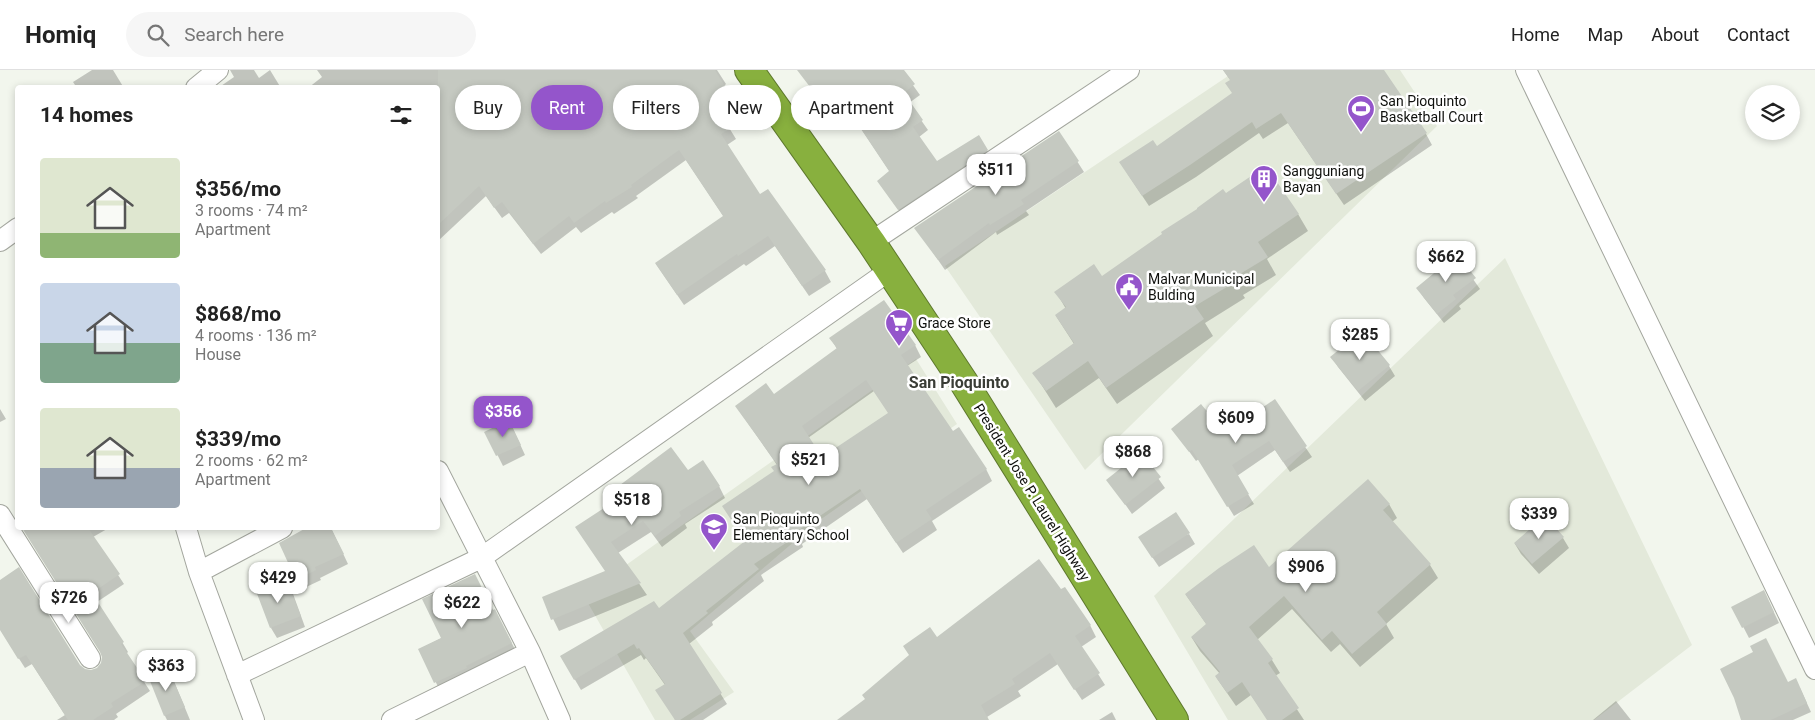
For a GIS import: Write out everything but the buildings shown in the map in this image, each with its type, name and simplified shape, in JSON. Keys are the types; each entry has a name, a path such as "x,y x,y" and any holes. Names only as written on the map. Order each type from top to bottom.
{"highway":[{"name":"President Jose P. Laurel Highway","path":"749,70 871,242 994,430 1174,720"}],"street":[{"path":"200,85 218,70"},
{"path":"871,242 1129,70"},
{"path":"1526,70 1815,669"},
{"path":"237,675 481,558 889,271"},
{"path":"440,475 530,652 560,720"},
{"path":"0,515 90,658"},
{"path":"185,530 254,720"},
{"path":"199,572 278,530"},
{"path":"392,720 530,652"}],"shaded area":[{"path":"1237,70 1400,70 1437,126 1085,470 945,266"},
{"path":"1505,258 1692,645 1594,720 1228,720 1154,596"},
{"name":"San Pioquinto Elementary School","path":"916,359 957,424 817,522 690,631 734,692 690,720 655,720 581,591 605,580"}],"place":[{"name":"San Pioquinto Basketball Court","path":"1361,133"},
{"name":"Sangguniang Bayan","path":"1264,203"},
{"name":"Malvar Municipal Bulding","path":"1129,311"},
{"name":"Grace Store","path":"899,347"},
{"name":"San Pioquinto Elementary School","path":"714,551"}],"district":[{"name":"San Pioquinto","path":"959,382"}]}
